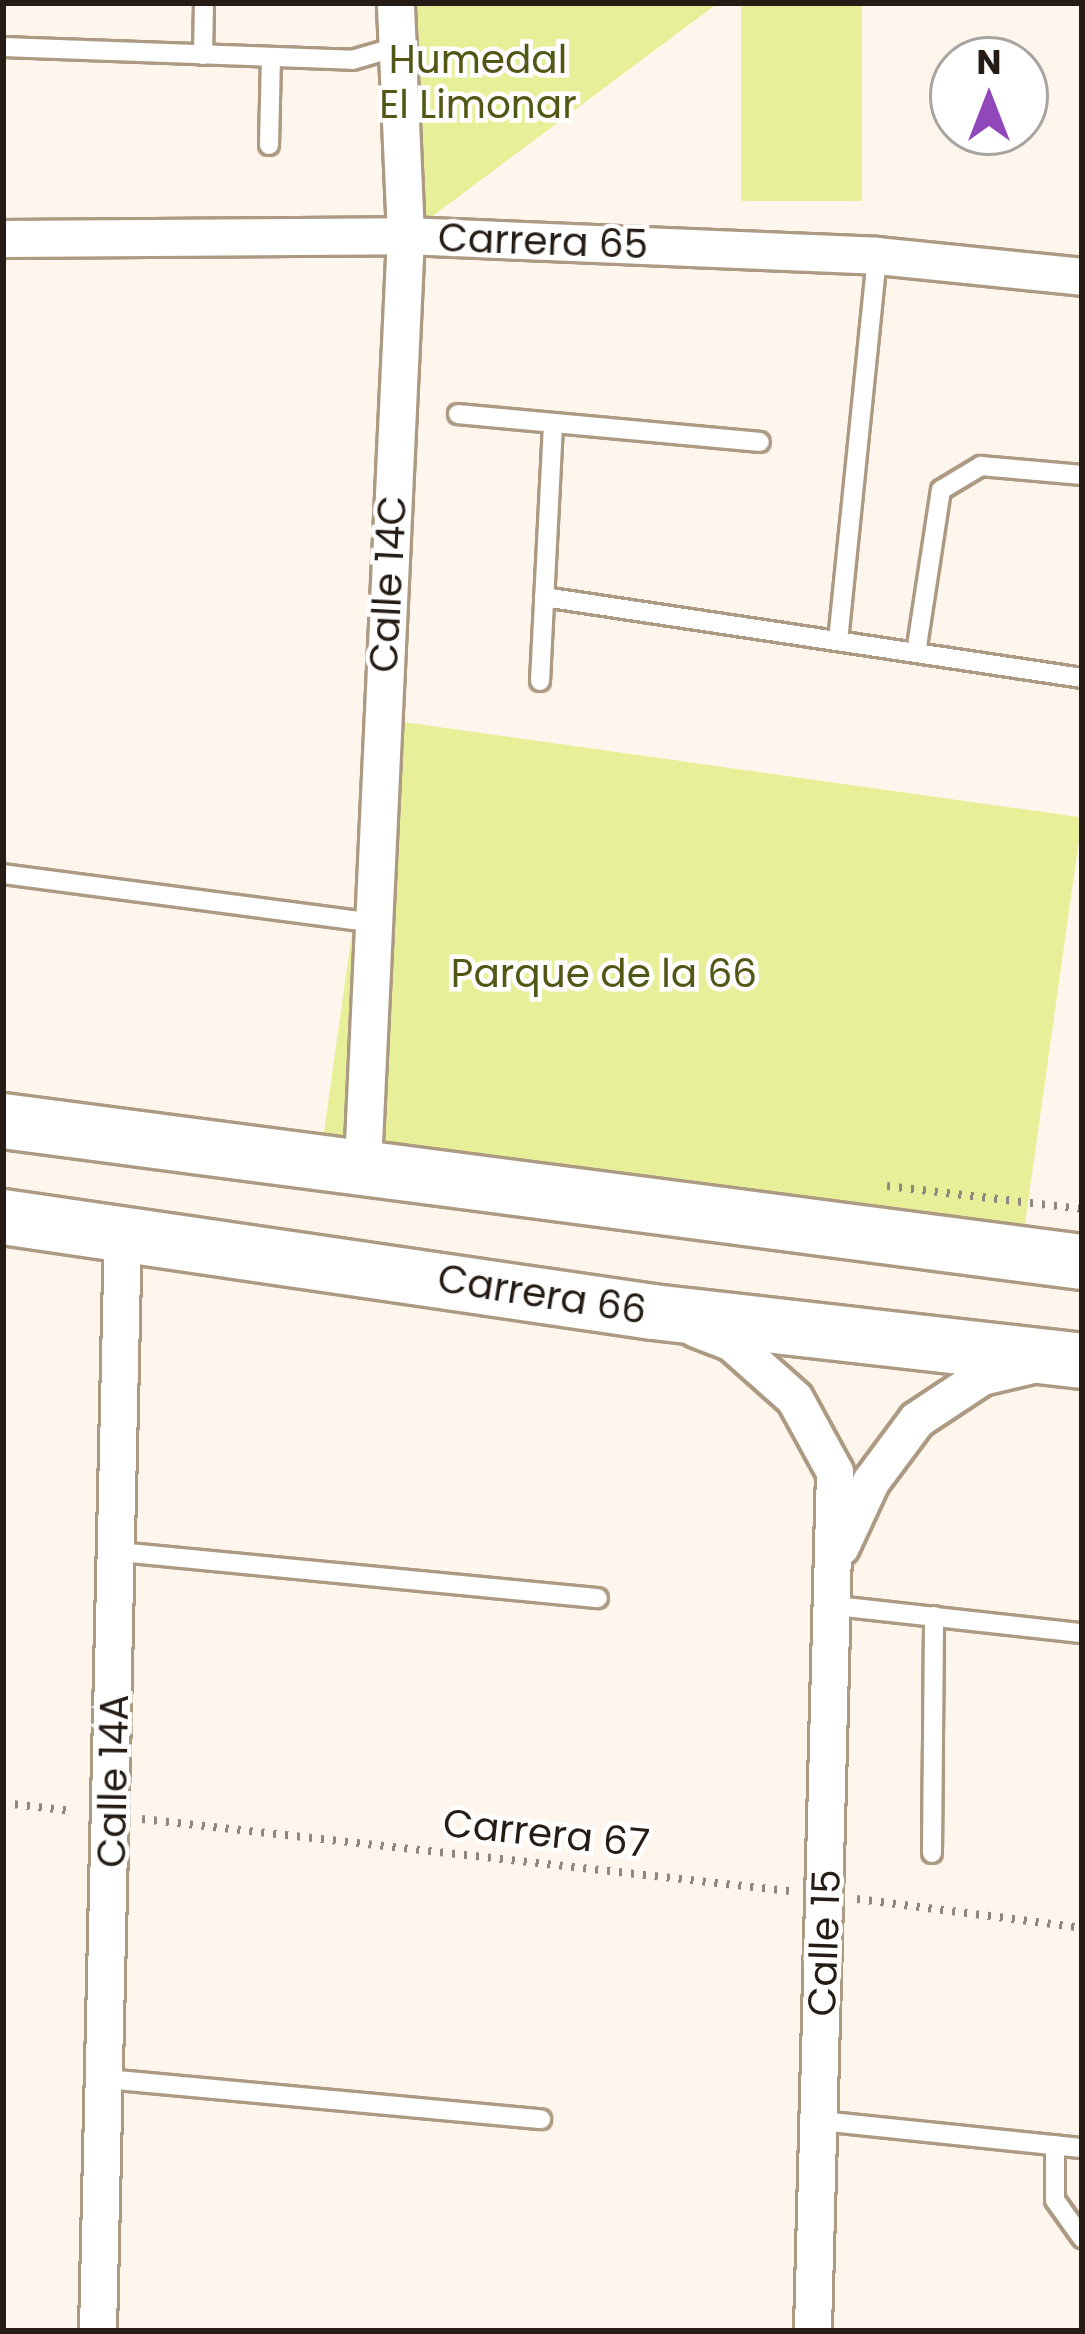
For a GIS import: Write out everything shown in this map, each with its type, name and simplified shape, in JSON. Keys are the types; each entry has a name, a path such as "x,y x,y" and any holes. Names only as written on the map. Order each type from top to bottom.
{"main road":[{"path":"3,1121 1082,1262"},
{"name":"Carrera 66","path":"3,1217 653,1312 1070,1360"}],"street":[{"name":"Calle 14C","path":"363,1165 406,236 396,3"},
{"name":"Carrera 65","path":"3,239 406,236 878,256 1082,277"},
{"name":"Calle 14A","path":"98,2331 123,1231"},
{"name":"Calle 15","path":"653,1312 732,1343 795,1399 835,1472 836,1606 813,2331"},
{"name":"Calle 15","path":"837,1556 871,1482 917,1420 982,1377 1070,1360"}],"lane":[{"path":"202,55 204,3"},
{"path":"3,47 352,61 397,47"},
{"path":"269,145 271,57"},
{"path":"838,641 878,256"},
{"path":"458,414 760,442"},
{"path":"540,681 553,423"},
{"path":"916,653 941,490 981,466 1082,476"},
{"path":"544,597 1082,678"},
{"path":"3,874 373,923"},
{"path":"119,1552 598,1598"},
{"path":"836,1606 1082,1633"},
{"path":"932,1853 934,1616"},
{"path":"107,2079 541,2120"},
{"path":"820,2121 1082,2148"},
{"path":"1055,2145 1055,2200 1082,2238"}],"path":[{"name":"Carrera 67","path":"3,1803 1082,1928"}],"green space":[{"name":"Humedal El Limonar","path":"396,3 718,3 406,236"},
{"path":"741,3 862,3 862,201 741,201"},
{"name":"Parque de la 66","path":"382,719 1082,817 1020,1259 320,1161"}]}
